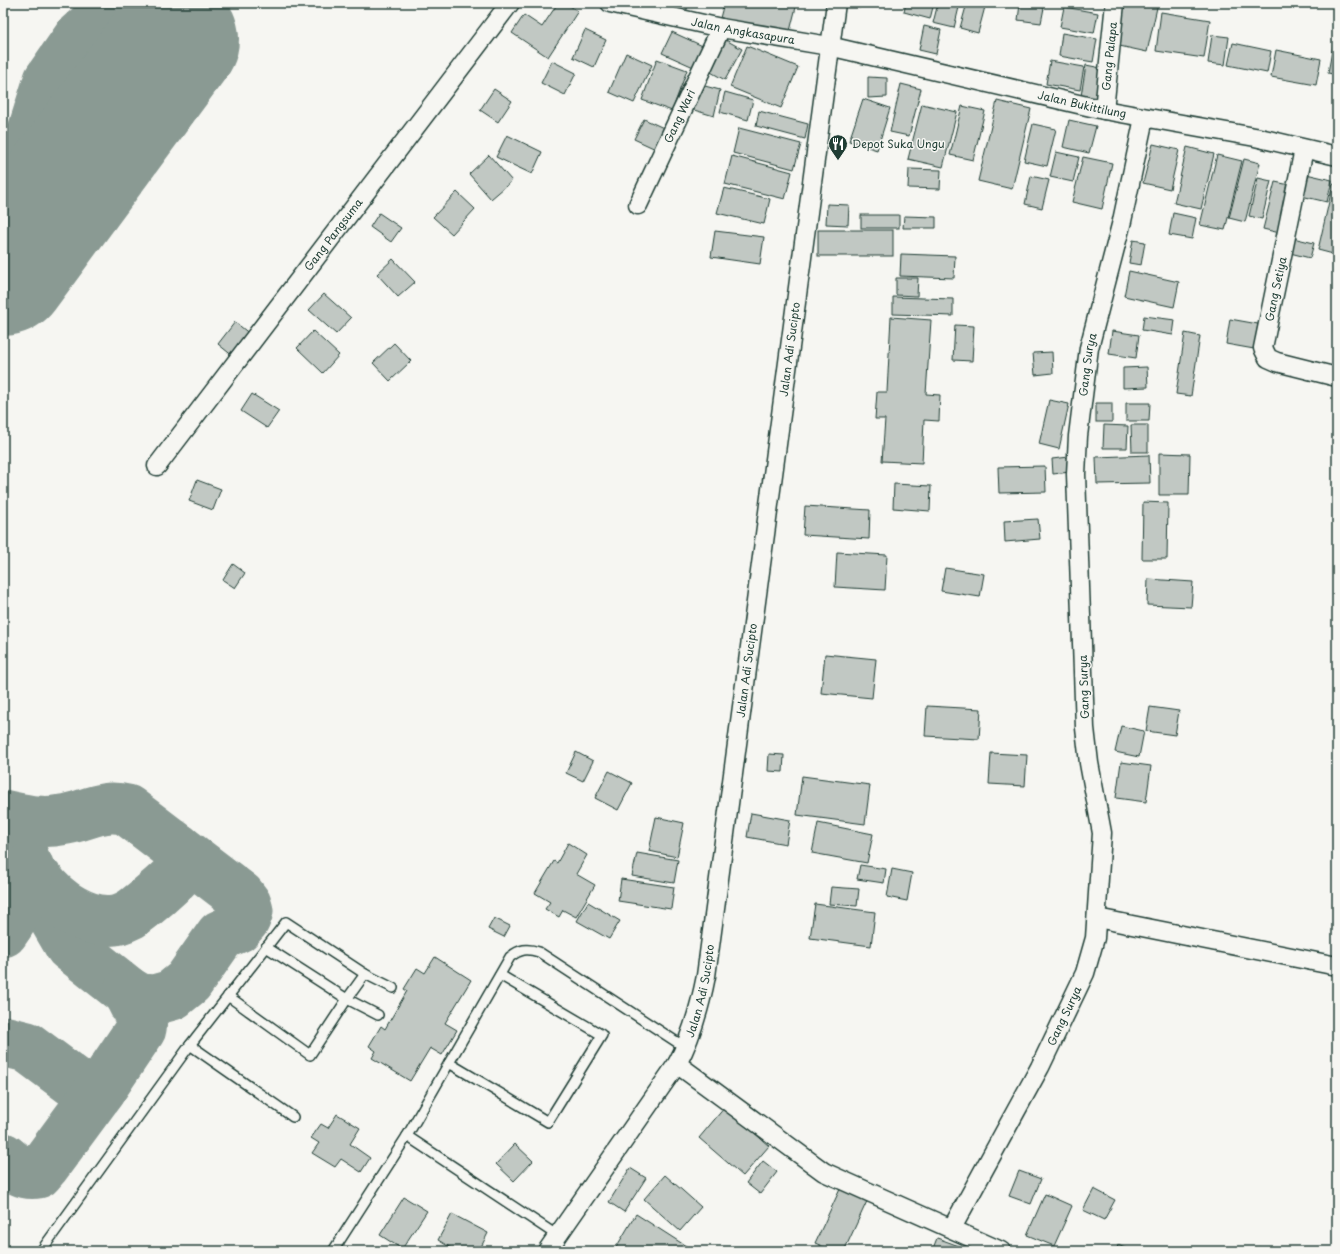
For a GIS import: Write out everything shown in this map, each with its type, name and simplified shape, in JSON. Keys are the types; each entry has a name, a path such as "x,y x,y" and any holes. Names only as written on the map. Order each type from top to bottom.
{"street":[{"name":"Gang Pangsuma","path":"157,466 510,3"},
{"name":"Jalan Angkasapura","path":"610,3 721,28 829,46"},
{"name":"Jalan Adi Sucipto","path":"547,1251 677,1064 686,1048 699,1010 706,976 776,464 829,46 836,3"},
{"name":"Gang Palapa","path":"1104,110 1115,3"},
{"name":"Gang Wari","path":"638,205 721,28"},
{"name":"Jalan Bukittilung","path":"829,46 1104,110 1255,138 1337,156"},
{"name":"Gang Surya","path":"952,1228 1040,1067 1085,973 1095,938 1102,833 1089,763 1085,728 1076,474 1078,436 1089,348 1122,222 1144,118"},
{"name":"Gang Setiya","path":"1304,149 1263,348 1268,358 1277,362 1337,377"},
{"path":"1097,918 1337,966"},
{"path":"677,1064 824,1172 1002,1251"}],"lane":[{"path":"41,1251 190,1045 286,922 365,974 393,988"},
{"path":"266,947 347,998 378,1015"},
{"path":"333,1251 407,1136 510,958 518,951 528,948 539,952 686,1048"},
{"path":"228,996 310,1055 347,998 365,974"},
{"path":"449,1063 548,1122 602,1035 500,975"},
{"path":"190,1045 293,1117"},
{"path":"407,1136 558,1236"}],"building":[{"path":"558,3 565,3 578,11 548,57 512,33 524,15 542,27"},
{"path":"631,3 688,3 686,15"},
{"path":"724,3 797,3 789,35 720,18"},
{"path":"847,3 861,3 860,8 846,5"},
{"path":"906,3 934,3 930,19 904,12"},
{"path":"938,3 960,3 954,28 933,23"},
{"path":"967,3 986,3 978,33 960,28"},
{"path":"1074,3 1093,3 1093,6"},
{"path":"1124,3 1158,3 1147,52 1115,45"},
{"path":"1020,4 1044,8 1041,23 1018,20"},
{"path":"1064,7 1098,13 1094,33 1060,27"},
{"path":"1161,12 1210,20 1204,58 1156,51"},
{"path":"924,26 941,30 936,54 919,50"},
{"path":"1336,29 1337,30 1337,75 1328,73"},
{"path":"585,30 606,40 594,67 573,57"},
{"path":"672,32 707,48 698,69 662,53"},
{"path":"1062,33 1097,39 1093,62 1059,56"},
{"path":"1212,35 1229,37 1225,65 1208,63"},
{"path":"724,39 742,49 725,80 707,70"},
{"path":"1233,43 1271,51 1267,73 1228,65"},
{"path":"747,46 798,67 781,108 730,87"},
{"path":"1276,50 1321,59 1316,85 1271,77"},
{"path":"626,53 652,65 634,103 609,92"},
{"path":"657,59 687,70 672,111 642,100"},
{"path":"552,61 576,73 565,95 541,83"},
{"path":"1050,61 1084,67 1080,90 1046,84"},
{"path":"1086,65 1101,68 1095,99 1081,96"},
{"path":"868,77 887,78 887,97 868,98"},
{"path":"901,84 921,89 909,136 890,132"},
{"path":"701,85 720,90 714,116 694,110"},
{"path":"494,89 512,101 498,122 480,110"},
{"path":"725,92 753,100 748,120 720,112"},
{"path":"863,99 890,108 877,150 849,141"},
{"path":"997,101 1031,109 1012,189 978,181"},
{"path":"922,104 957,112 943,167 908,159"},
{"path":"962,106 985,111 973,160 950,155"},
{"path":"759,111 808,124 805,139 756,126"},
{"path":"644,119 670,131 660,151 634,139"},
{"path":"1069,120 1096,126 1089,153 1063,147"},
{"path":"1033,124 1056,129 1047,166 1024,161"},
{"path":"739,128 801,144 794,169 733,153"},
{"path":"507,135 542,152 532,174 496,157"},
{"path":"1153,144 1179,150 1170,189 1143,183"},
{"path":"1187,147 1214,154 1201,209 1174,203"},
{"path":"1056,152 1079,157 1073,182 1050,177"},
{"path":"489,155 512,181 491,199 469,174"},
{"path":"1217,155 1242,161 1225,230 1200,225"},
{"path":"732,156 792,172 785,199 725,184"},
{"path":"1083,157 1112,163 1102,209 1072,202"},
{"path":"1244,159 1260,163 1245,222 1229,218"},
{"path":"909,169 941,170 940,189 908,188"},
{"path":"1302,173 1332,180 1327,202 1297,195"},
{"path":"1031,176 1049,180 1042,208 1025,204"},
{"path":"1258,178 1271,181 1262,219 1249,216"},
{"path":"1275,182 1295,186 1284,234 1263,229"},
{"path":"1333,184 1337,185 1337,255 1318,250"},
{"path":"724,188 770,199 764,224 717,213"},
{"path":"457,192 475,209 452,234 433,217"},
{"path":"827,204 849,205 848,225 826,224"},
{"path":"379,213 401,228 391,242 370,227"},
{"path":"1173,213 1196,218 1192,239 1169,235"},
{"path":"861,215 899,215 899,228 861,228"},
{"path":"904,216 936,217 936,228 903,228"},
{"path":"818,230 893,230 893,256 818,256"},
{"path":"715,231 764,237 760,264 711,257"},
{"path":"1293,238 1314,243 1310,258 1290,253"},
{"path":"1133,240 1145,242 1141,265 1129,263"},
{"path":"901,254 955,256 954,278 900,276"},
{"path":"393,259 415,282 398,297 377,274"},
{"path":"1129,271 1179,282 1174,307 1124,296"},
{"path":"896,278 918,278 917,296 896,295"},
{"path":"324,294 351,318 336,334 309,310"},
{"path":"893,297 953,299 953,316 893,314"},
{"path":"1144,316 1175,320 1173,335 1142,330"},
{"path":"891,317 931,320 926,394 940,395 939,421 924,420 922,463 882,461 885,419 875,419 877,392 887,392"},
{"path":"1230,319 1258,324 1254,349 1226,344"},
{"path":"235,322 251,335 234,357 218,344"},
{"path":"955,325 974,326 972,361 953,360"},
{"path":"313,331 339,355 323,373 297,348"},
{"path":"1112,331 1139,335 1136,358 1109,354"},
{"path":"1185,333 1200,336 1191,396 1176,394"},
{"path":"394,343 411,361 390,381 373,363"},
{"path":"1052,352 1053,373 1035,375 1033,353"},
{"path":"1147,367 1148,387 1123,388 1123,368"},
{"path":"252,394 279,411 267,428 241,411"},
{"path":"1049,400 1069,404 1059,449 1039,444"},
{"path":"1096,403 1112,403 1112,422 1096,422"},
{"path":"1126,403 1150,403 1149,421 1126,421"},
{"path":"1104,425 1128,426 1127,448 1103,448"},
{"path":"1131,425 1148,425 1148,452 1132,452"},
{"path":"1159,453 1190,454 1189,495 1159,495"},
{"path":"1149,455 1150,483 1097,484 1096,457"},
{"path":"1069,457 1070,472 1053,474 1052,459"},
{"path":"1045,466 1046,492 999,493 998,467"},
{"path":"197,480 221,489 213,510 189,501"},
{"path":"894,484 931,486 930,511 893,508"},
{"path":"1143,502 1168,503 1167,559 1142,559"},
{"path":"805,506 870,510 869,539 803,535"},
{"path":"1038,519 1040,539 1005,542 1004,521"},
{"path":"837,552 887,555 885,590 835,587"},
{"path":"233,564 245,573 235,588 223,580"},
{"path":"945,568 984,574 980,597 941,591"},
{"path":"1148,579 1193,582 1191,607 1147,605"},
{"path":"825,654 876,659 872,698 821,693"},
{"path":"927,706 981,709 979,739 925,736"},
{"path":"1150,707 1179,711 1175,735 1146,731"},
{"path":"1121,726 1144,731 1139,757 1115,752"},
{"path":"576,752 593,761 583,781 566,773"},
{"path":"991,753 1027,755 1025,786 989,784"},
{"path":"769,754 784,755 783,772 768,771"},
{"path":"1121,762 1151,766 1146,802 1116,798"},
{"path":"609,771 632,783 618,810 595,798"},
{"path":"802,776 870,785 865,824 797,815"},
{"path":"751,813 790,820 786,844 747,837"},
{"path":"656,817 684,823 677,857 649,851"},
{"path":"818,823 873,834 867,863 812,853"},
{"path":"568,843 587,855 576,874 595,885 576,917 563,910 559,917 545,909 550,902 535,893 554,861 557,863"},
{"path":"637,853 678,860 674,883 632,876"},
{"path":"860,865 886,869 884,883 857,879"},
{"path":"892,869 912,873 907,901 887,897"},
{"path":"621,879 674,887 671,909 618,901"},
{"path":"831,887 859,889 857,906 829,904"},
{"path":"588,902 620,921 609,939 577,921"},
{"path":"815,904 875,912 871,946 810,938"},
{"path":"494,918 510,926 504,937 488,929"},
{"path":"435,957 471,980 445,1023 457,1030 442,1055 430,1048 410,1081 372,1058 376,1051 369,1046 381,1026 385,1029 407,991 404,989 417,968 425,973"},
{"path":"725,1107 769,1146 743,1176 699,1138"},
{"path":"337,1114 360,1128 350,1144 370,1158 361,1172 341,1159 335,1167 312,1153 319,1143 311,1138 321,1124 328,1128"},
{"path":"515,1144 533,1161 514,1181 496,1164"},
{"path":"763,1161 777,1172 760,1194 746,1183"},
{"path":"630,1168 646,1178 624,1212 609,1202"},
{"path":"1019,1171 1041,1179 1031,1204 1009,1196"},
{"path":"665,1175 701,1207 680,1231 644,1199"},
{"path":"841,1187 868,1199 844,1251 833,1251 815,1243"},
{"path":"1094,1189 1115,1200 1104,1220 1083,1210"},
{"path":"1045,1194 1072,1206 1054,1246 1027,1235"},
{"path":"404,1197 427,1211 402,1249 380,1235"},
{"path":"452,1214 488,1233 479,1251 456,1251 438,1240"},
{"path":"636,1214 689,1248 687,1251 614,1251"},
{"path":"937,1238 959,1246 957,1251 932,1251"},
{"path":"1118,1245 1132,1251 1116,1251"},
{"path":"1259,1247 1271,1251 1258,1251"}],"taxiway":[{"path":"3,226 49,80 79,37 90,27 102,22 114,23 134,29 168,49"},
{"path":"3,815 32,820 54,821 101,809 117,808 127,810 240,896 246,904 248,911 245,919 237,928 221,935 188,982 172,995 154,1000 140,999 128,992 70,946 37,889 14,835 3,822"},
{"path":"39,881 54,897 72,910 93,919 118,920 129,915 140,907 179,872 183,863 177,848"},
{"path":"3,932 13,917 20,902 26,886 29,868"},
{"path":"3,1158 19,1170 33,1174 38,1173 44,1166 100,1090 141,1029 142,1020 128,992"},
{"path":"3,1041 27,1047 85,1090 100,1090"}],"runway":[{"path":"3,272 175,39"}],"place":[{"name":"Depot Suka Ungu","path":"838,161"}]}
